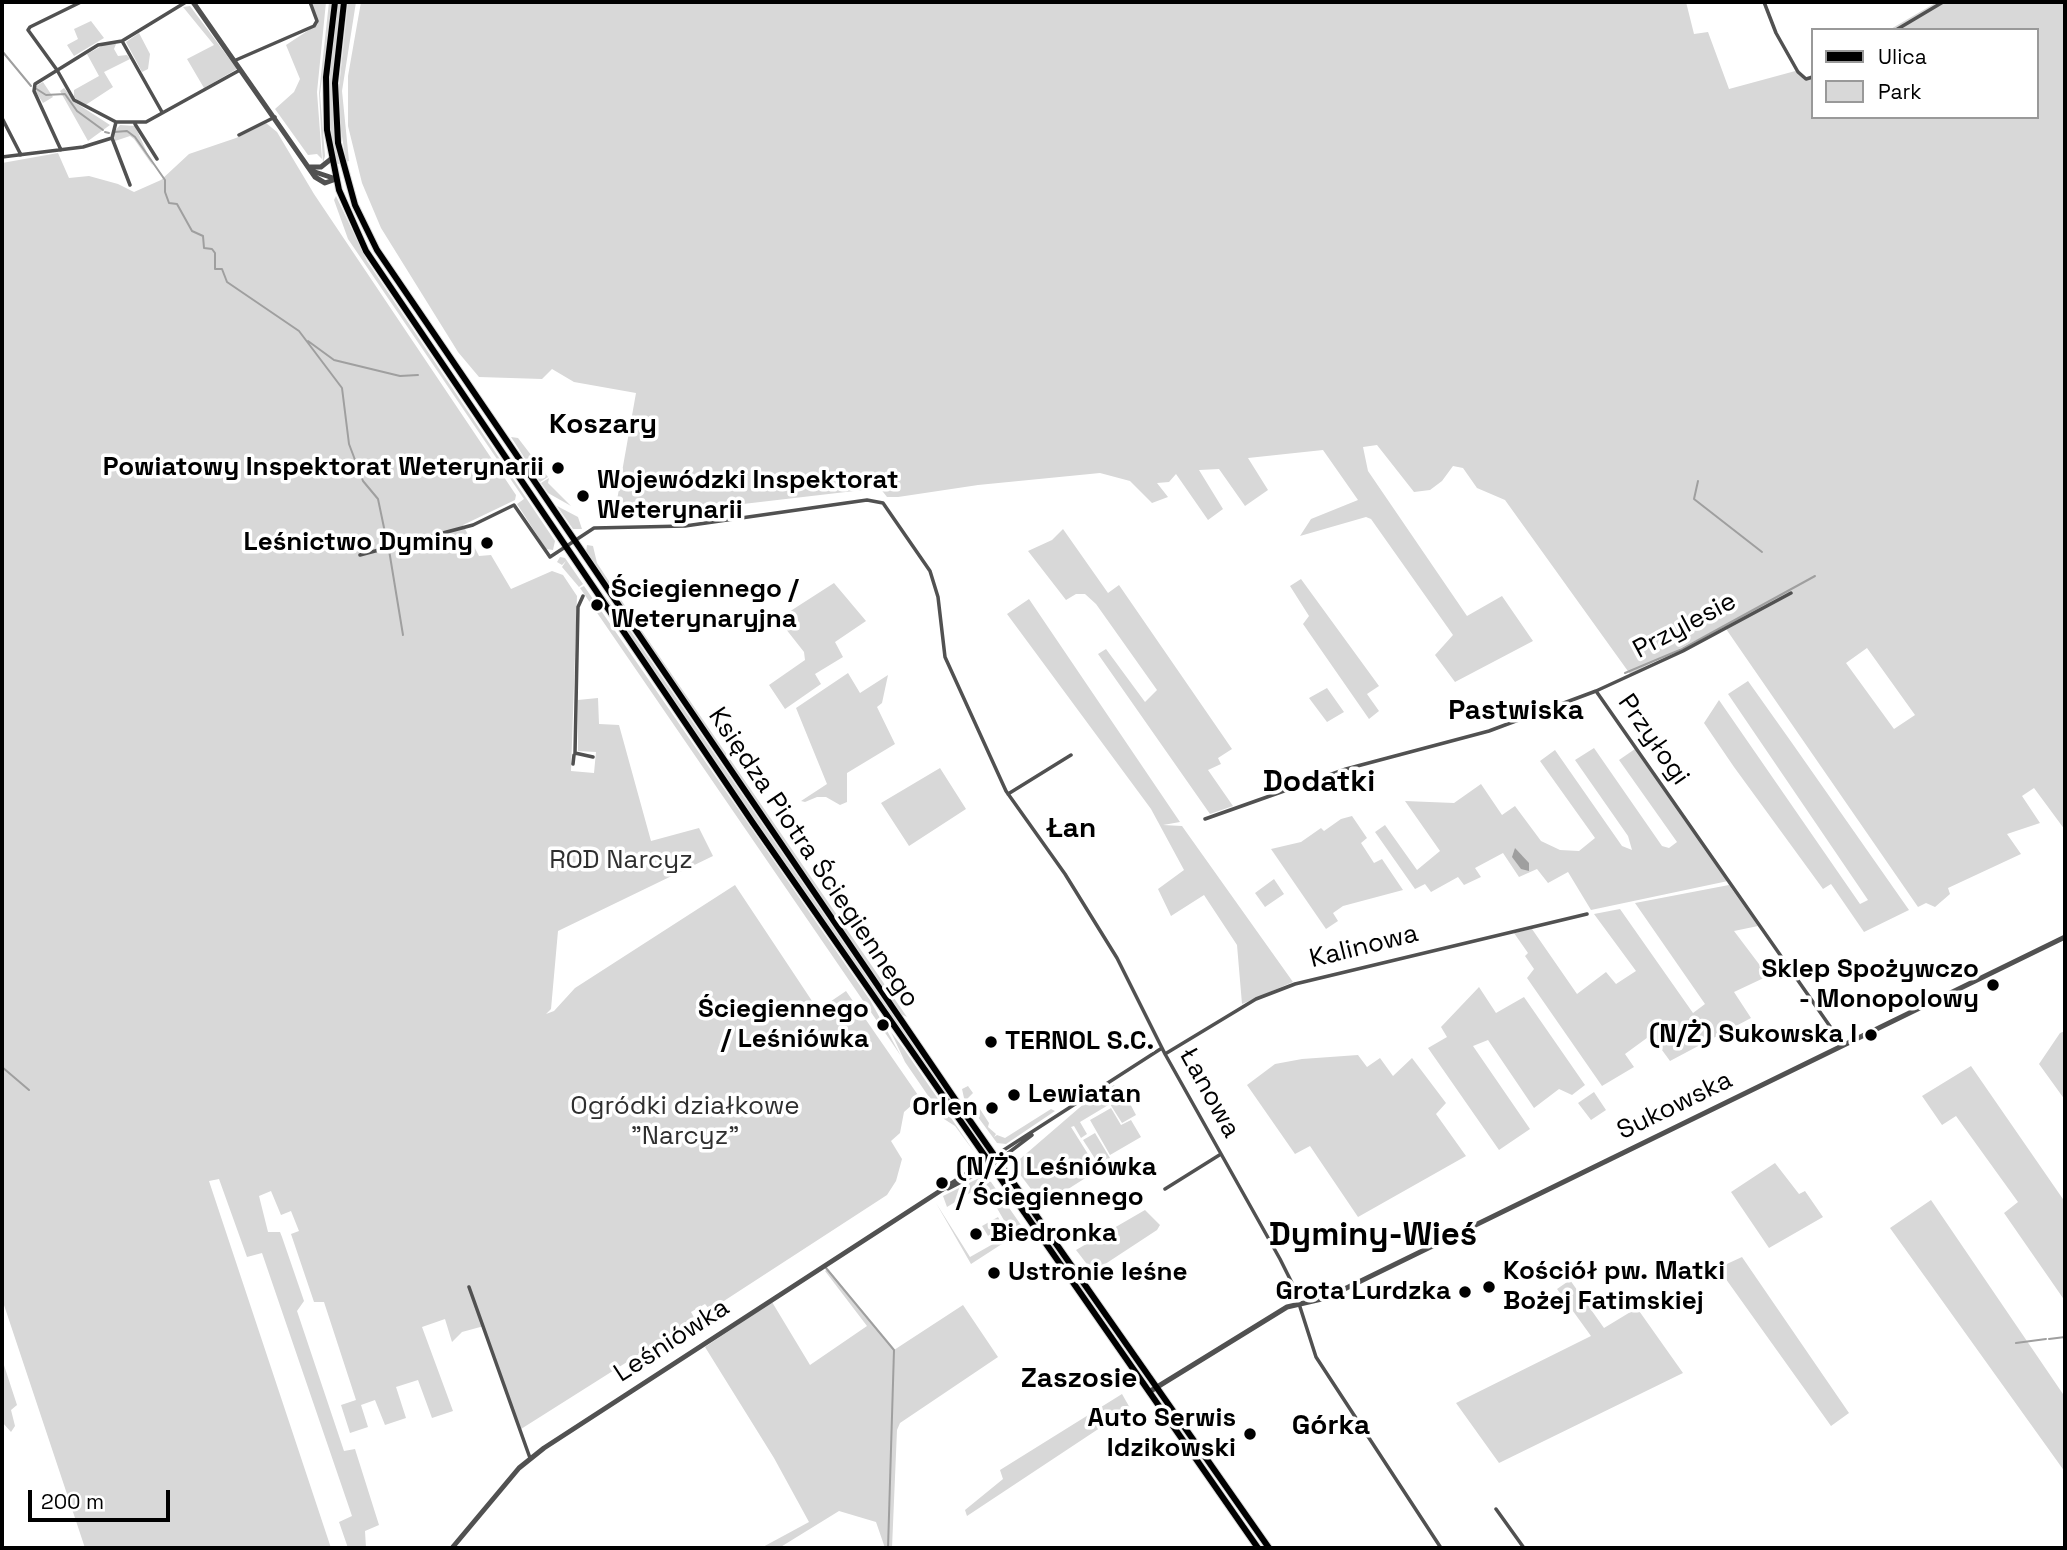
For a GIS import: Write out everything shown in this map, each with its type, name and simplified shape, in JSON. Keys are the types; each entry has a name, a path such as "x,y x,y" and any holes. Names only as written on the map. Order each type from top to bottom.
{"main road":[{"name":"Księdza Piotra Ściegiennego","path":"335,2 325,100 331,159 355,230 377,268 988,1164 1258,1548"},
{"name":"Księdza Piotra Ściegiennego","path":"344,2 335,105 345,177 363,225 391,273 996,1159 1269,1548"},
{"path":"336,179 345,177"}],"street":[{"path":"81,2 30,27 31,37 57,70 78,105 116,122 135,124 163,113 243,69"},
{"path":"61,150 33,88 98,45 122,41 186,2"},
{"path":"193,2 243,69 310,169 336,179"},
{"path":"236,60 312,28 317,22 310,2"},
{"path":"1764,2 1776,33 1798,72 1805,79 1812,77"},
{"path":"1899,28 1943,2"},
{"path":"122,41 163,113"},
{"path":"239,135 275,117"},
{"path":"2,118 21,155"},
{"path":"116,122 112,138 130,186"},
{"path":"135,124 157,159"},
{"path":"2,158 61,150 112,138"},
{"path":"310,169 321,167 331,159"},
{"name":"Łanowa","path":"572,541 594,528 685,526 867,500 883,503 930,570 938,597 945,657 1008,794 1065,874 1108,943 1165,1054 1280,1259 1299,1304 1316,1357 1441,1548"},
{"path":"360,555 473,525 514,505 547,556 550,557 572,541"},
{"name":"Przylesie","path":"1596,691 1683,651 1791,593"},
{"path":"573,764 578,607 583,596"},
{"name":"Przyłogi","path":"1205,819 1346,769 1489,731 1596,691 1843,1045"},
{"path":"575,753 593,757"},
{"path":"1008,794 1071,755"},
{"name":"Kalinowa","path":"1165,1054 1256,999 1295,984 1587,914"},
{"name":"Sukowska","path":"1149,1392 1275,1313 1335,1294 2065,937"},
{"path":"988,1164 1162,1048"},
{"path":"1165,1189 1221,1154"},
{"name":"Leśniówka","path":"452,1548 530,1458 937,1193 988,1164"},
{"path":"469,1287 530,1458"},
{"path":"1496,1509 1524,1548"}],"green space":[{"path":"311,2 326,2 317,92 322,159 317,154 308,155 275,109 294,92 300,79 286,45 318,24"},
{"path":"329,2 332,2 320,94 325,156 323,163 319,93"},
{"path":"338,2 341,2 332,94 339,164 336,164 330,131 328,84"},
{"path":"348,2 356,2 342,91 349,161 346,162 339,117 339,87"},
{"path":"361,2 1686,2 1694,34 1708,32 1729,89 1799,70 1806,78 1812,75 1812,119 2039,119 2039,28 1892,28 1937,2 2065,2 2065,830 2034,788 2022,796 2040,823 2007,834 2021,854 1948,888 1950,894 1935,907 1926,903 1918,907 1724,626 1630,674 1505,500 1477,488 1463,468 1453,466 1442,481 1430,490 1414,492 1377,445 1363,447 1368,471 1467,616 1502,596 1533,641 1455,682 1435,655 1453,635 1371,519 1366,517 1300,536 1311,519 1358,500 1323,450 1248,458 1268,490 1245,506 1219,469 1199,470 1223,509 1208,520 1176,474 1169,482 1157,483 1168,497 1152,503 1130,481 1100,473 978,485 898,497 887,497 880,488 649,515 617,500 636,393 574,382 552,369 542,379 479,377 458,352 381,228 362,183 348,126 348,76","holes":["1867,648 1915,715 1894,729 1846,663"]},
{"path":"190,6 237,69 204,88 187,59 214,45 183,7"},
{"path":"91,21 104,38 74,56 67,45 78,39 74,29"},
{"path":"139,33 150,54 148,69 142,72 126,42"},
{"path":"107,43 116,44 114,49 118,56 127,55 130,59 104,72 113,87 84,106 74,97 74,90 99,76 87,54"},
{"path":"43,82 53,97 43,103 36,92 36,86"},
{"path":"64,88 76,103 110,125 88,141 60,91"},
{"path":"266,123 277,132 314,194 516,495 515,500 463,525 479,556 491,555 511,589 552,571 563,575 577,596 571,771 594,773 596,752 578,751 578,700 598,698 599,724 619,725 651,841 699,828 713,856 558,931 551,1009 546,1014 554,1011 575,988 735,885 818,1010 846,991 920,1098 904,1112 900,1133 891,1141 902,1159 896,1181 887,1195 710,1310 705,1304 691,1312 695,1319 521,1429 484,1326 462,1332 452,1342 445,1319 422,1327 453,1411 432,1418 418,1380 396,1387 406,1418 385,1425 375,1400 361,1405 368,1427 350,1433 341,1405 356,1400 324,1302 314,1302 291,1234 299,1231 291,1211 281,1215 271,1191 259,1196 268,1232 280,1232 282,1237 304,1301 297,1311 344,1451 355,1449 379,1525 365,1531 366,1548 348,1548 339,1522 352,1516 262,1253 247,1257 219,1179 209,1181 331,1548 85,1548 2,1299 2,163 58,153 69,178 89,176 118,184 134,192 161,180 189,154 236,138"},
{"path":"120,125 135,126 153,166 130,136 115,141 113,133"},
{"path":"336,196 367,261 555,541 553,550 546,549 517,504 524,499 348,239 334,200"},
{"path":"511,437 518,438 548,477 540,482"},
{"path":"549,478 548,483 571,506 548,493 541,483"},
{"path":"557,506 578,517 582,529 573,529"},
{"path":"1063,529 1108,593 1119,585 1232,749 1218,758 1221,764 1208,770 1233,806 1210,814 1098,654 1106,649 1145,702 1157,690 1096,604 1085,594 1076,594 1066,600 1028,551 1052,540"},
{"path":"587,545 593,546 597,563 631,615 907,1017 901,1014 628,614 586,552"},
{"path":"560,557 565,558 583,584 579,587 562,567 566,561 562,565 557,562"},
{"path":"576,557 634,636 983,1147 827,927"},
{"path":"1301,579 1379,686 1367,694 1379,711 1369,719 1303,624 1309,616 1290,586"},
{"path":"834,583 866,621 835,642 843,657 815,674 821,684 785,709 769,685 805,660 804,652 778,619"},
{"path":"584,586 870,1000 901,1056 580,588"},
{"path":"1029,599 1180,822 1163,825 1182,826 1293,982 1242,1004 1237,945 1204,895 1171,916 1158,889 1184,870 1151,809 1007,614"},
{"path":"848,673 860,693 888,675 882,703 877,707 895,744 847,773 847,802 840,805 826,797 801,801 827,784 796,708"},
{"path":"1748,681 1909,910 1864,932 1831,884 1823,889 1734,767 1704,723 1719,700 1860,904 1868,900 1728,694"},
{"path":"1327,688 1344,712 1327,722 1309,698"},
{"path":"1594,748 1662,846 1669,848 1677,842 1619,760 1635,749 1728,881 1591,910 1568,872 1548,883 1537,869 1519,877 1503,853 1475,868 1481,877 1464,885 1458,877 1431,892 1425,884 1415,889 1375,832 1385,825 1417,870 1440,851 1405,801 1454,803 1481,784 1502,815 1515,806 1541,841 1560,850 1579,851 1595,838 1540,761 1555,750 1622,846 1632,850 1628,836 1575,760"},
{"path":"940,768 966,809 909,846 881,803"},
{"path":"1352,816 1367,838 1361,843 1374,863 1382,859 1403,890 1343,906 1333,913 1338,921 1326,929 1271,849 1301,842 1321,828 1324,831 1341,819"},
{"path":"1274,879 1284,894 1265,907 1255,893"},
{"path":"1729,885 1758,926 1734,931 1768,976 1734,992 1751,1018 1670,1061 1651,1035 1625,1054 1634,1067 1602,1086 1527,978 1534,969 1525,956 1528,953 1514,933 1532,929 1577,994 1606,972 1616,984 1636,971 1594,914 1620,909 1693,1013 1705,1004 1635,903"},
{"path":"1479,987 1496,1013 1524,997 1585,1085 1572,1095 1559,1089 1534,1108 1488,1040 1473,1046 1530,1129 1499,1150 1428,1048 1447,1037 1441,1027"},
{"path":"2065,1031 2065,1100 2039,1064 2060,1033"},
{"path":"891,1032 975,1153 955,1126 944,1119 905,1062"},
{"path":"1358,1055 1367,1067 1380,1058 1393,1076 1412,1058 1446,1103 1436,1114 1466,1156 1358,1217 1310,1146 1295,1154 1247,1085 1275,1064"},
{"path":"1971,1066 2065,1202 2065,1301 2004,1213 2018,1202 1956,1116 1942,1125 1922,1096"},
{"path":"1114,1085 1121,1098 1126,1096 1136,1115 1122,1123 1110,1104 1080,1122 1087,1134 1081,1138 1074,1126 1071,1127 1098,1170 1043,1205 1013,1165 1086,1102"},
{"path":"968,1086 973,1093 967,1099 978,1106 989,1123 988,1127 996,1134 994,1137 997,1135 1005,1138 1051,1109 1055,1111 1006,1144 997,1143 964,1098 962,1089"},
{"path":"1594,1092 1606,1110 1591,1120 1578,1103"},
{"path":"1111,1108 1121,1125 1131,1120 1141,1137 1110,1155 1090,1120"},
{"path":"1095,1133 1110,1158 1099,1165 1083,1140"},
{"path":"1775,1163 1799,1194 1805,1191 1823,1217 1769,1248 1731,1192"},
{"path":"979,1178 991,1182 1021,1225 1023,1236 1013,1236 986,1189 978,1188 947,1207 943,1196"},
{"path":"1931,1200 2065,1397 2065,1472 1890,1228"},
{"path":"936,1203 970,1257 993,1244 982,1226 998,1217 1005,1230 1005,1242 971,1264"},
{"path":"1145,1210 1160,1225 1157,1230 1093,1272 1076,1250"},
{"path":"1742,1257 1849,1413 1831,1426 1718,1268"},
{"path":"828,1269 894,1350 963,1305 998,1357 900,1423 897,1430 892,1548 885,1548 876,1522 839,1511 779,1548 761,1548 809,1522 774,1458 705,1347 772,1302 810,1365 867,1326 825,1271"},
{"path":"1570,1280 1604,1328 1637,1308 1683,1373 1499,1463 1456,1403 1591,1336 1557,1289"},
{"path":"2,1359 17,1405 11,1410 15,1426 11,1432 2,1422"},
{"path":"1122,1394 1130,1408 967,1516 965,1510 1003,1479 1000,1470"}],"shaded area":[{"path":"1515,848 1529,863 1529,871 1521,869 1512,857"}],"waterway":[{"path":"2,51 31,86"},
{"path":"35,88 46,95 65,94 77,111 103,130"},
{"path":"114,132 127,131 135,137 165,180 169,203 177,204 192,231 203,236 204,248 212,249 215,253 215,269 222,269 227,282 299,331 342,388 349,444 363,481 378,499 387,542"},
{"path":"105,132 109,133"},
{"path":"308,341 334,360 400,376 418,375"},
{"path":"1698,481 1694,499 1762,552"},
{"path":"389,550 403,635"},
{"path":"1625,673 1682,649 1815,576"},
{"path":"2,1067 29,1090"},
{"path":"826,1268 894,1350 888,1548"},
{"path":"2049,1339 2065,1337"},
{"path":"2016,1343 2046,1339"}],"place":[{"name":"Powiatowy Inspektorat Weterynarii","path":"558,468"},
{"name":"Wojewódzki Inspektorat Weterynarii","path":"583,496"},
{"name":"Leśnictwo Dyminy","path":"487,543"},
{"name":"Ściegiennego / Weterynaryjna","path":"597,605"},
{"name":"Sklep Spożywczo - Monopolowy","path":"1993,985"},
{"name":"Ściegiennego / Leśniówka","path":"883,1025"},
{"name":"(N/Ż) Sukowska I","path":"1871,1035"},
{"name":"TERNOL S.C.","path":"991,1042"},
{"name":"Lewiatan","path":"1014,1095"},
{"name":"Orlen","path":"992,1108"},
{"name":"(N/Ż) Leśniówka / Ściegiennego","path":"942,1183"},
{"name":"Biedronka","path":"976,1234"},
{"name":"Ustronie leśne","path":"994,1273"},
{"name":"Kościół pw. Matki Bożej Fatimskiej","path":"1489,1287"},
{"name":"Grota Lurdzka","path":"1465,1292"},
{"name":"Auto Serwis Idzikowski","path":"1250,1434"}],"district":[{"name":"Koszary","path":"603,425"},
{"name":"Pastwiska","path":"1516,711"},
{"name":"Dodatki","path":"1319,783"},
{"name":"Łan","path":"1071,829"},
{"name":"Dyminy-Wieś","path":"1373,1236"},
{"name":"Zaszosie","path":"1079,1379"},
{"name":"Górka","path":"1331,1426"}],"park label":[{"name":"ROD Narcyz","path":"621,861"},
{"name":"Ogródki działkowe \"Narcyz\"","path":"685,1122"}]}
